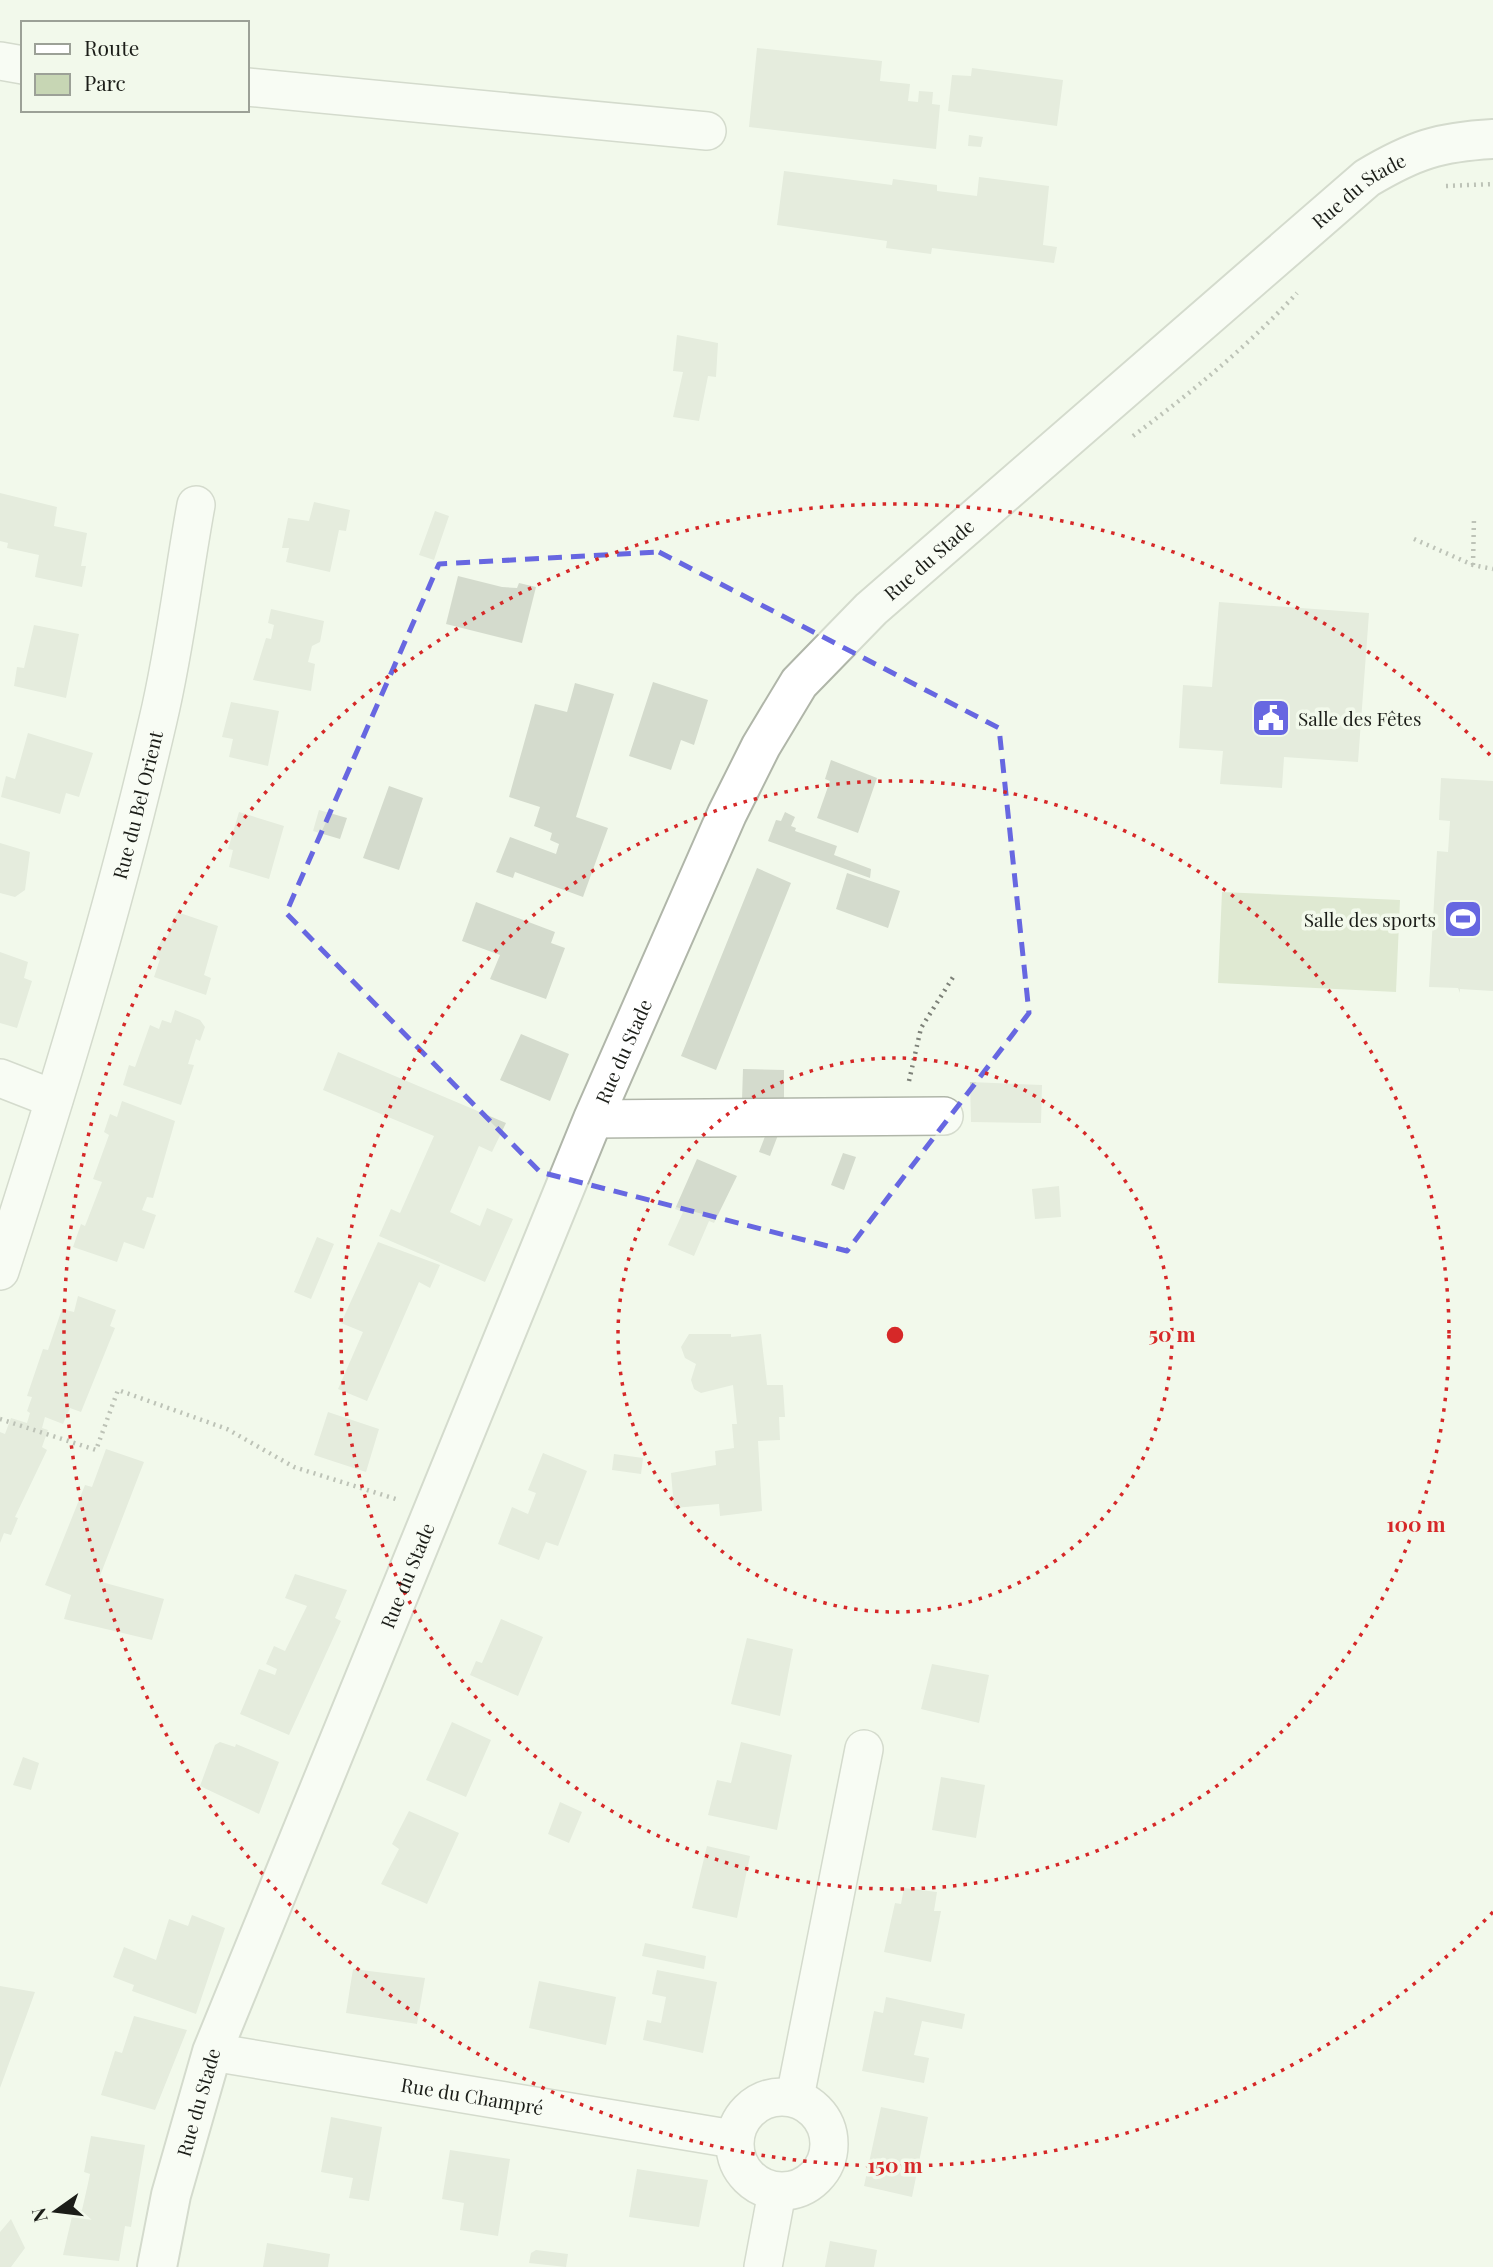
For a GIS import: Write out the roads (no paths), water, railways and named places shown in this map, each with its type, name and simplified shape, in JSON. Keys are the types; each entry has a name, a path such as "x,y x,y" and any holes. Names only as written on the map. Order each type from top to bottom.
{"street":[{"path":"0,61 21,65"},
{"path":"248,87 707,131"},
{"name":"Rue du Stade","path":"158,2267 171,2195 212,2052 593,1119 727,814 761,746 799,683 871,609 1367,178 1408,153 1453,141 1493,139"},
{"name":"Rue du Bel Orient","path":"0,1270 54,1099 130,835 159,716 196,505"},
{"path":"0,1078 54,1099"},
{"path":"593,1119 944,1116"},
{"path":"795,2096 864,1749"},
{"name":"Rue du Champré","path":"212,2052 733,2139"},
{"path":"795,2096 819,2112 830,2139 825,2166 805,2186 777,2192 753,2183 737,2164 733,2139 744,2113 767,2097 795,2096"},
{"path":"763,2267 777,2192"}],"place":[{"name":"Salle des Fêtes","path":"1271,718"},
{"name":"Salle des sports","path":"1463,919"}]}
